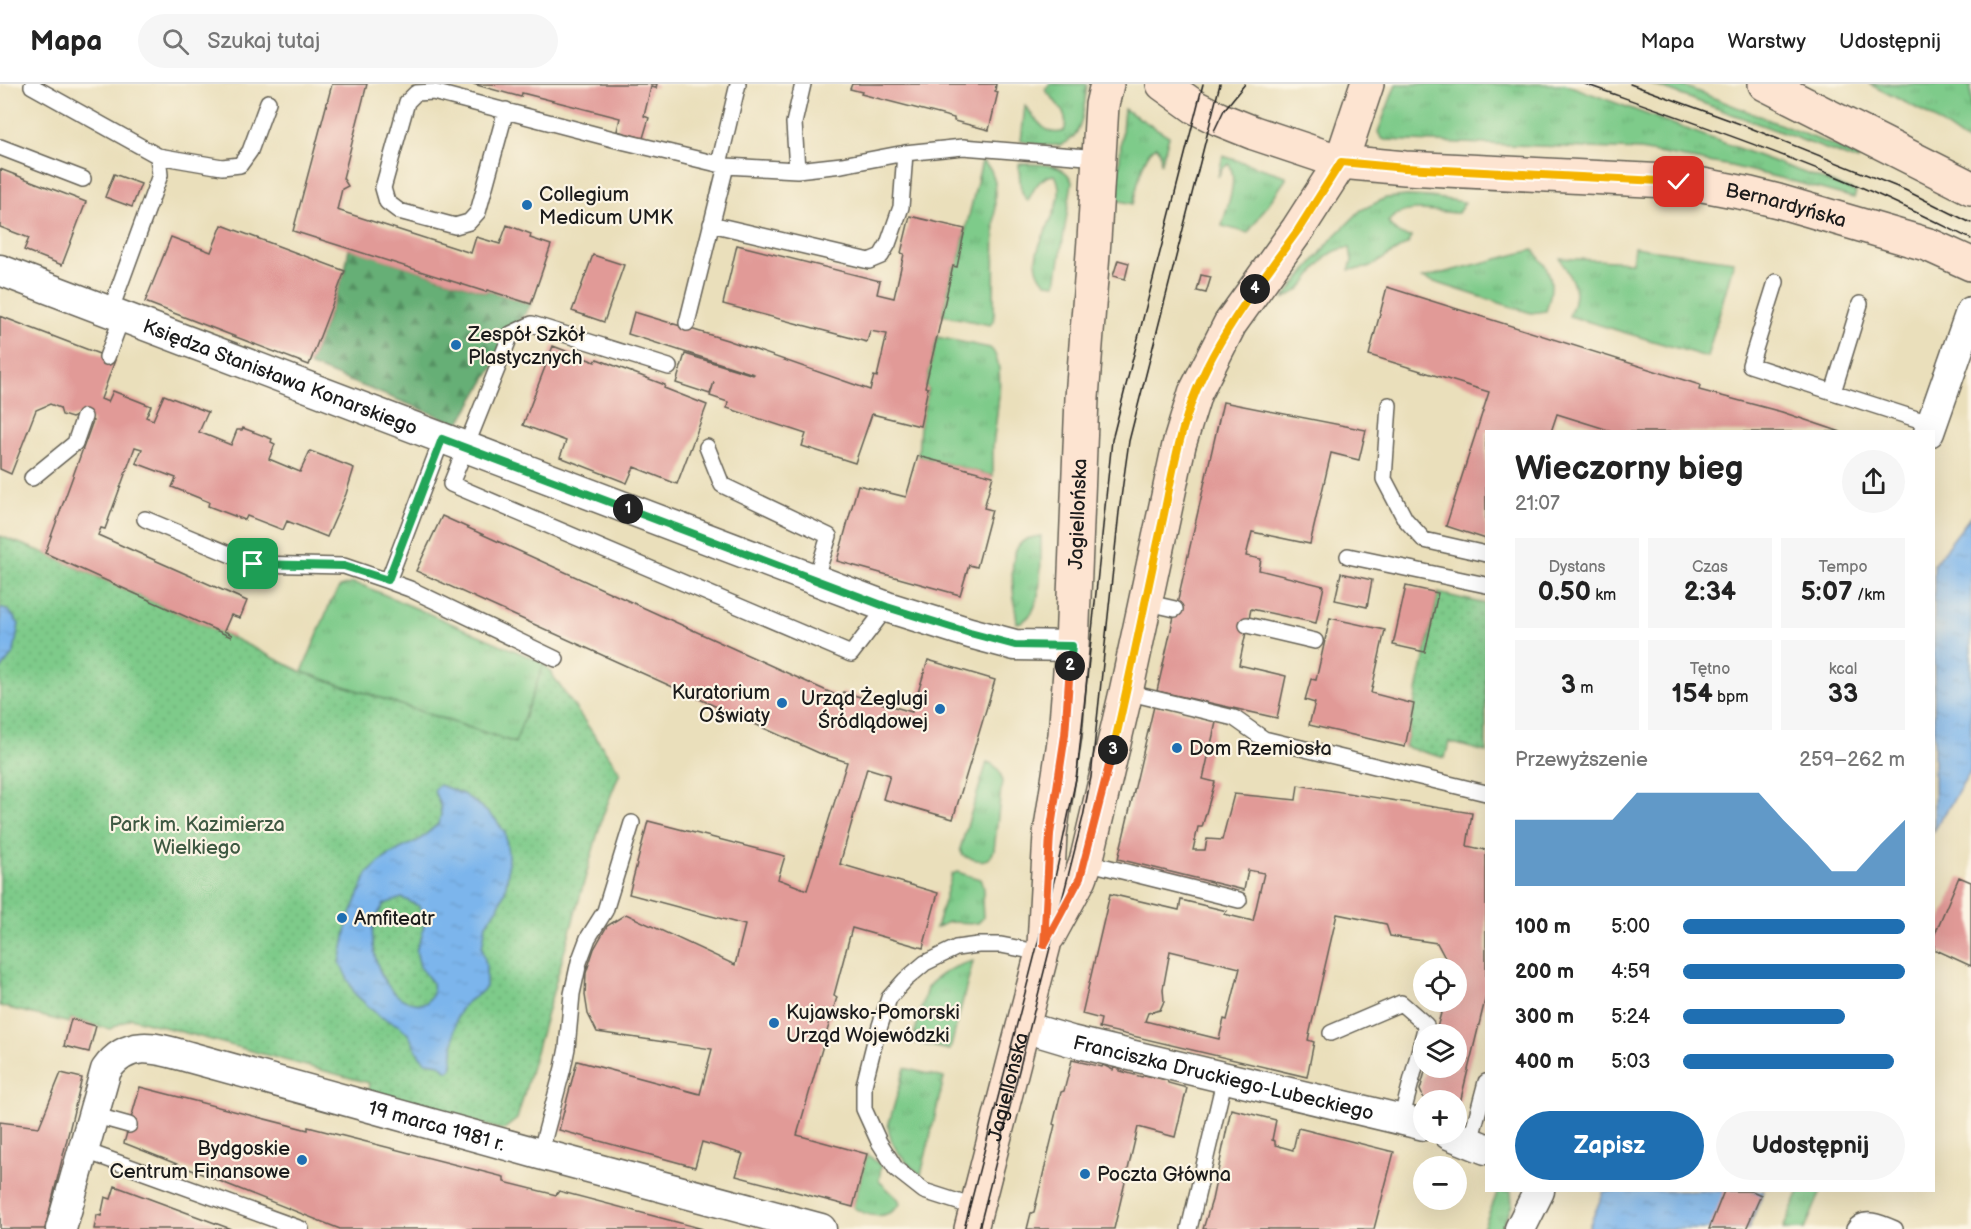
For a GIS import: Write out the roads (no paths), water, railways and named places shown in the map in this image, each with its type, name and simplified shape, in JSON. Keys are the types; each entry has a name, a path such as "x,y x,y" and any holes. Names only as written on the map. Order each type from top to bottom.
{"street":[{"name":"Jagiellońska","path":"971,1220 1043,949 1050,834 1065,735 1072,646 1083,398 1102,105 1107,84"},
{"name":"Bernardyńska","path":"1162,84 1187,103 1219,119 1341,162 1405,168 1694,184 1750,194 1843,220 1929,245 1971,264"},
{"name":"Jagiellońska","path":"1043,949 1086,862 1126,692 1160,606 1179,445 1195,393 1230,324 1298,230 1341,162 1367,84"},
{"path":"1765,84 1971,188"},
{"name":"Księdza Stanisława Konarskiego","path":"0,270 887,607 1015,645 1072,646"},
{"path":"1931,428 1971,312"},
{"name":"Franciszka Druckiego-Lubeckiego","path":"1024,1027 1071,1041 1412,1123"},
{"name":"19 marca 1981 r.","path":"61,1229 101,1080 112,1061 121,1054 146,1047 821,1229"},
{"path":"1520,1229 1538,1192"}],"lane":[{"path":"687,323 711,224 738,84"},
{"path":"797,170 794,123 803,84"},
{"path":"32,86 158,156 222,166 240,165 250,151 268,102"},
{"path":"506,110 478,212 469,222 455,226 399,211 387,202 383,188 407,102 416,93 433,92 506,110 613,139 722,165 797,170 842,165 905,153 963,147 1099,158"},
{"path":"0,147 83,179"},
{"path":"711,224 869,261 881,256 895,225 901,207 905,153"},
{"path":"107,357 116,314 160,175 158,156"},
{"path":"1776,282 1750,364 1931,428"},
{"path":"1833,392 1860,304"},
{"path":"388,580 454,443 511,334 532,324 669,367"},
{"path":"1389,405 1384,479 1405,519 1424,540 1485,554"},
{"path":"32,478 75,442 84,417"},
{"path":"454,443 451,484 851,654 887,607"},
{"path":"707,447 722,485 829,536 815,580"},
{"path":"145,519 253,564 344,566 388,580 556,659"},
{"path":"1348,556 1485,585"},
{"path":"1247,625 1315,641"},
{"path":"1126,692 1234,718 1264,739 1485,793"},
{"path":"540,1155 563,1068 572,994 579,962 588,939 605,911 632,823"},
{"path":"1086,862 1239,900"},
{"path":"971,1220 924,1191 896,1170 879,1142 864,1109 864,1085 875,1041 889,998 925,963 956,948 978,945 1043,949"},
{"path":"1331,1033 1401,1003 1426,1025 1412,1123"},
{"path":"1189,1229 1225,1077"},
{"path":"1469,1142 1485,1086"},
{"path":"93,1115 129,1125"},
{"path":"83,1150 301,1229"},
{"path":"1854,1229 1863,1221 1878,1221 1895,1229"}],"water":[{"path":"1971,516 1971,771 1935,829 1935,563"},
{"path":"0,608 9,611 19,624 14,652 0,671"},
{"path":"440,785 463,794 496,820 505,833 508,853 505,891 498,908 486,924 482,948 486,964 486,987 464,1006 458,1016 454,1030 451,1069 447,1071 440,1064 426,1062 420,1056 408,1034 400,1026 379,1016 355,994 340,963 348,922 367,874 382,860 419,840 438,824 441,815 440,805 434,791","holes":["402,898 419,906 425,917 422,936 416,950 420,967 432,982 433,994 426,1003 412,1003 401,998 391,989 383,978 374,952 374,922 384,904"]},
{"path":"1604,1192 1764,1192 1748,1229 1588,1229"}],"tram line":[{"path":"964,1229 1056,873 1077,774 1112,440 1203,84"},
{"path":"979,1229 1083,817 1091,777 1119,512 1129,441 1220,84"},
{"path":"1214,131 1224,110 1245,84"},
{"path":"1585,84 1830,174 1971,239"},
{"path":"1630,84 1743,125 1905,190 1971,223"}],"place":[{"name":"Collegium Medicum UMK","path":"527,205"},
{"name":"Zespół Szkół Plastycznych","path":"456,345"},
{"name":"Kuratorium Oświaty","path":"782,703"},
{"name":"Urząd Żeglugi Śródlądowej","path":"940,709"},
{"name":"Dom Rzemiosła","path":"1177,748"},
{"name":"Amfiteatr","path":"342,918"},
{"name":"Kujawsko-Pomorski Urząd Wojewódzki","path":"774,1023"},
{"name":"Bydgoskie Centrum Finansowe","path":"302,1160"},
{"name":"Poczta Główna","path":"1085,1174"}],"park label":[{"name":"Park im. Kazimierza Wielkiego","path":"197,836"}]}
